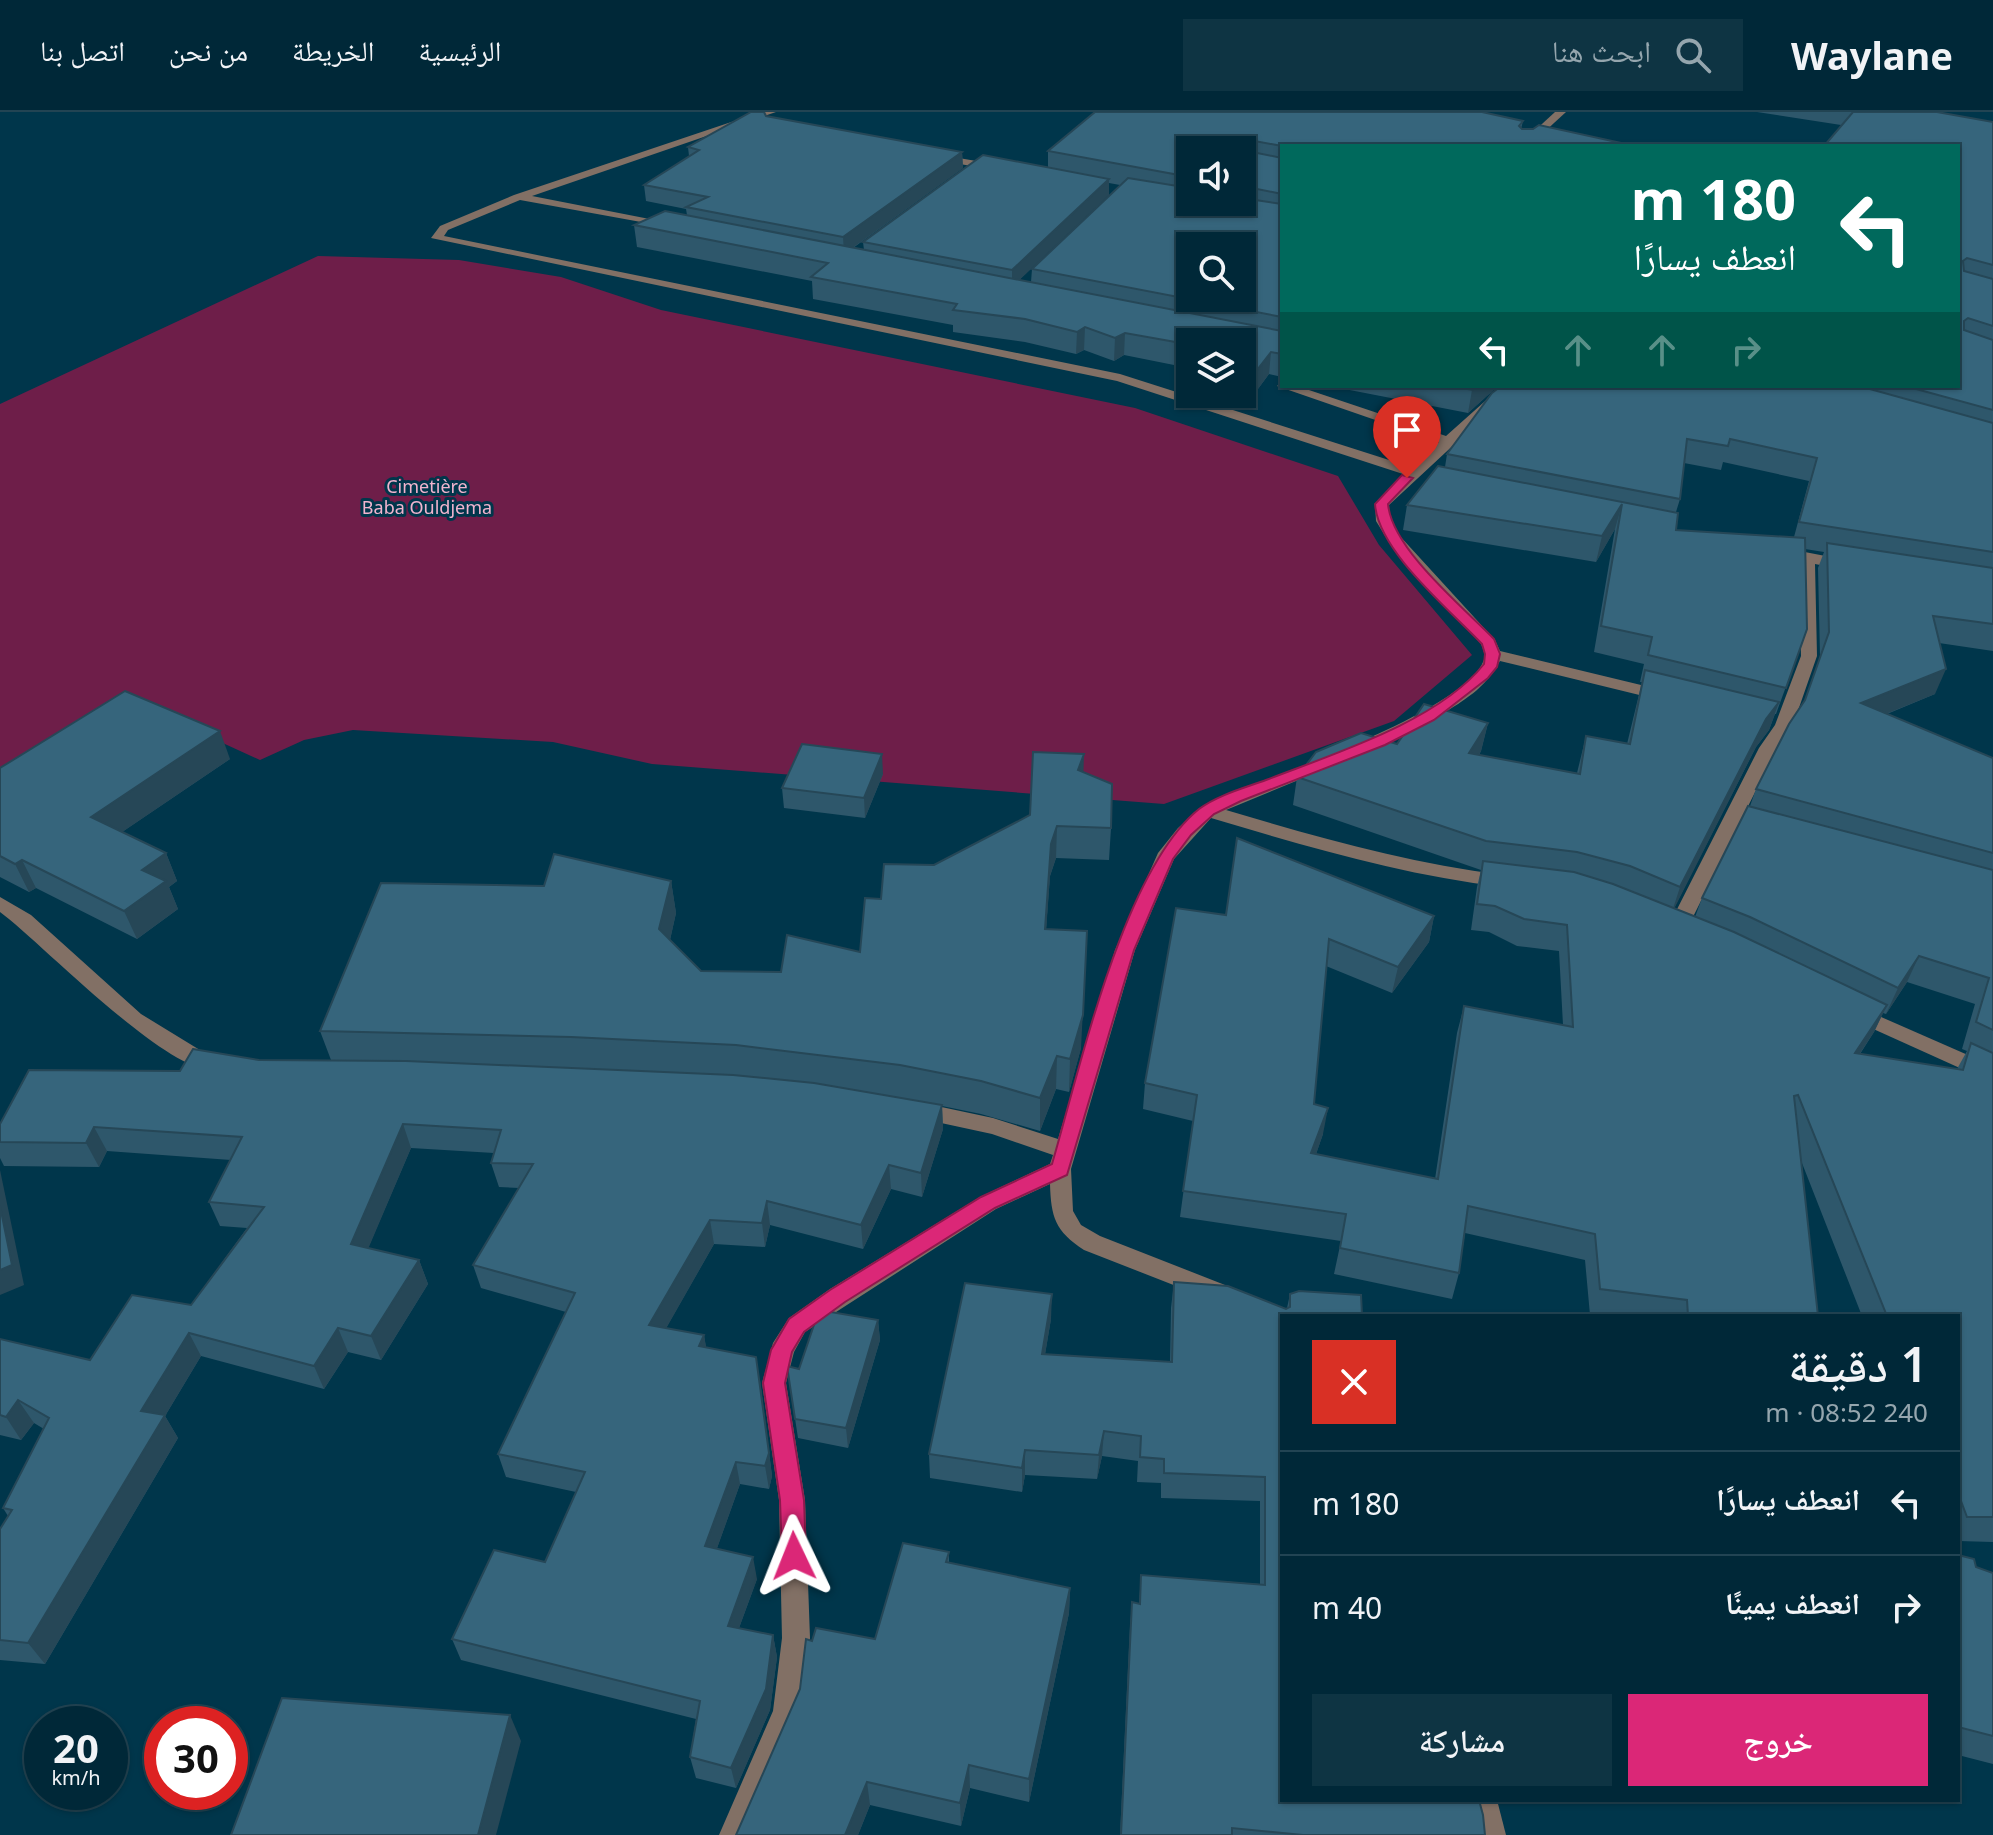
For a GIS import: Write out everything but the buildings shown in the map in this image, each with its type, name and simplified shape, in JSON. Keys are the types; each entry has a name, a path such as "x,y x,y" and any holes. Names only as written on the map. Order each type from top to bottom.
{"street":[{"path":"771,112 518,197 444,228 437,238 1120,378 1414,477"},
{"path":"1525,144 1561,112"},
{"path":"920,154 1008,170"},
{"path":"967,173 979,165"},
{"path":"518,197 683,229"},
{"path":"1290,388 1449,441"},
{"path":"1242,1303 1092,1243 1073,1231 1062,1211 1063,1160 1125,950 1165,857 1185,832 1208,811 1379,741 1428,717 1483,675 1491,664 1493,654 1489,643 1405,554 1383,521 1382,504 1508,388"},
{"path":"1761,548 1864,568"},
{"path":"1678,927 1739,822 1777,724 1809,656 1807,558"},
{"path":"1493,654 1677,699"},
{"path":"1208,811 1374,860 1427,872 1518,883"},
{"path":"0,903 24,920 134,1019 201,1061 234,1069"},
{"path":"1833,1002 1993,1075"},
{"path":"894,1107 993,1126 1063,1160"},
{"path":"734,1835 787,1712 796,1638 792,1500 774,1383 782,1350 797,1325 838,1296 1063,1160"},
{"path":"1483,1802 1491,1835"}],"green space":[{"name":"Cimetière Baba Ouldjema","path":"318,256 459,260 561,277 661,310 1135,408 1338,476 1379,545 1472,655 1394,721 1164,804 652,764 553,742 353,730 304,740 260,760 155,712 0,808 0,404"}],"route":[{"path":"794,1556 792,1500 774,1383 782,1350 797,1325 988,1203 1060,1169 1125,950 1165,857 1185,832 1208,811 1235,797 1379,741 1428,717 1483,675 1491,664 1493,654 1489,643 1405,554 1383,521 1382,504 1407,478"}]}
